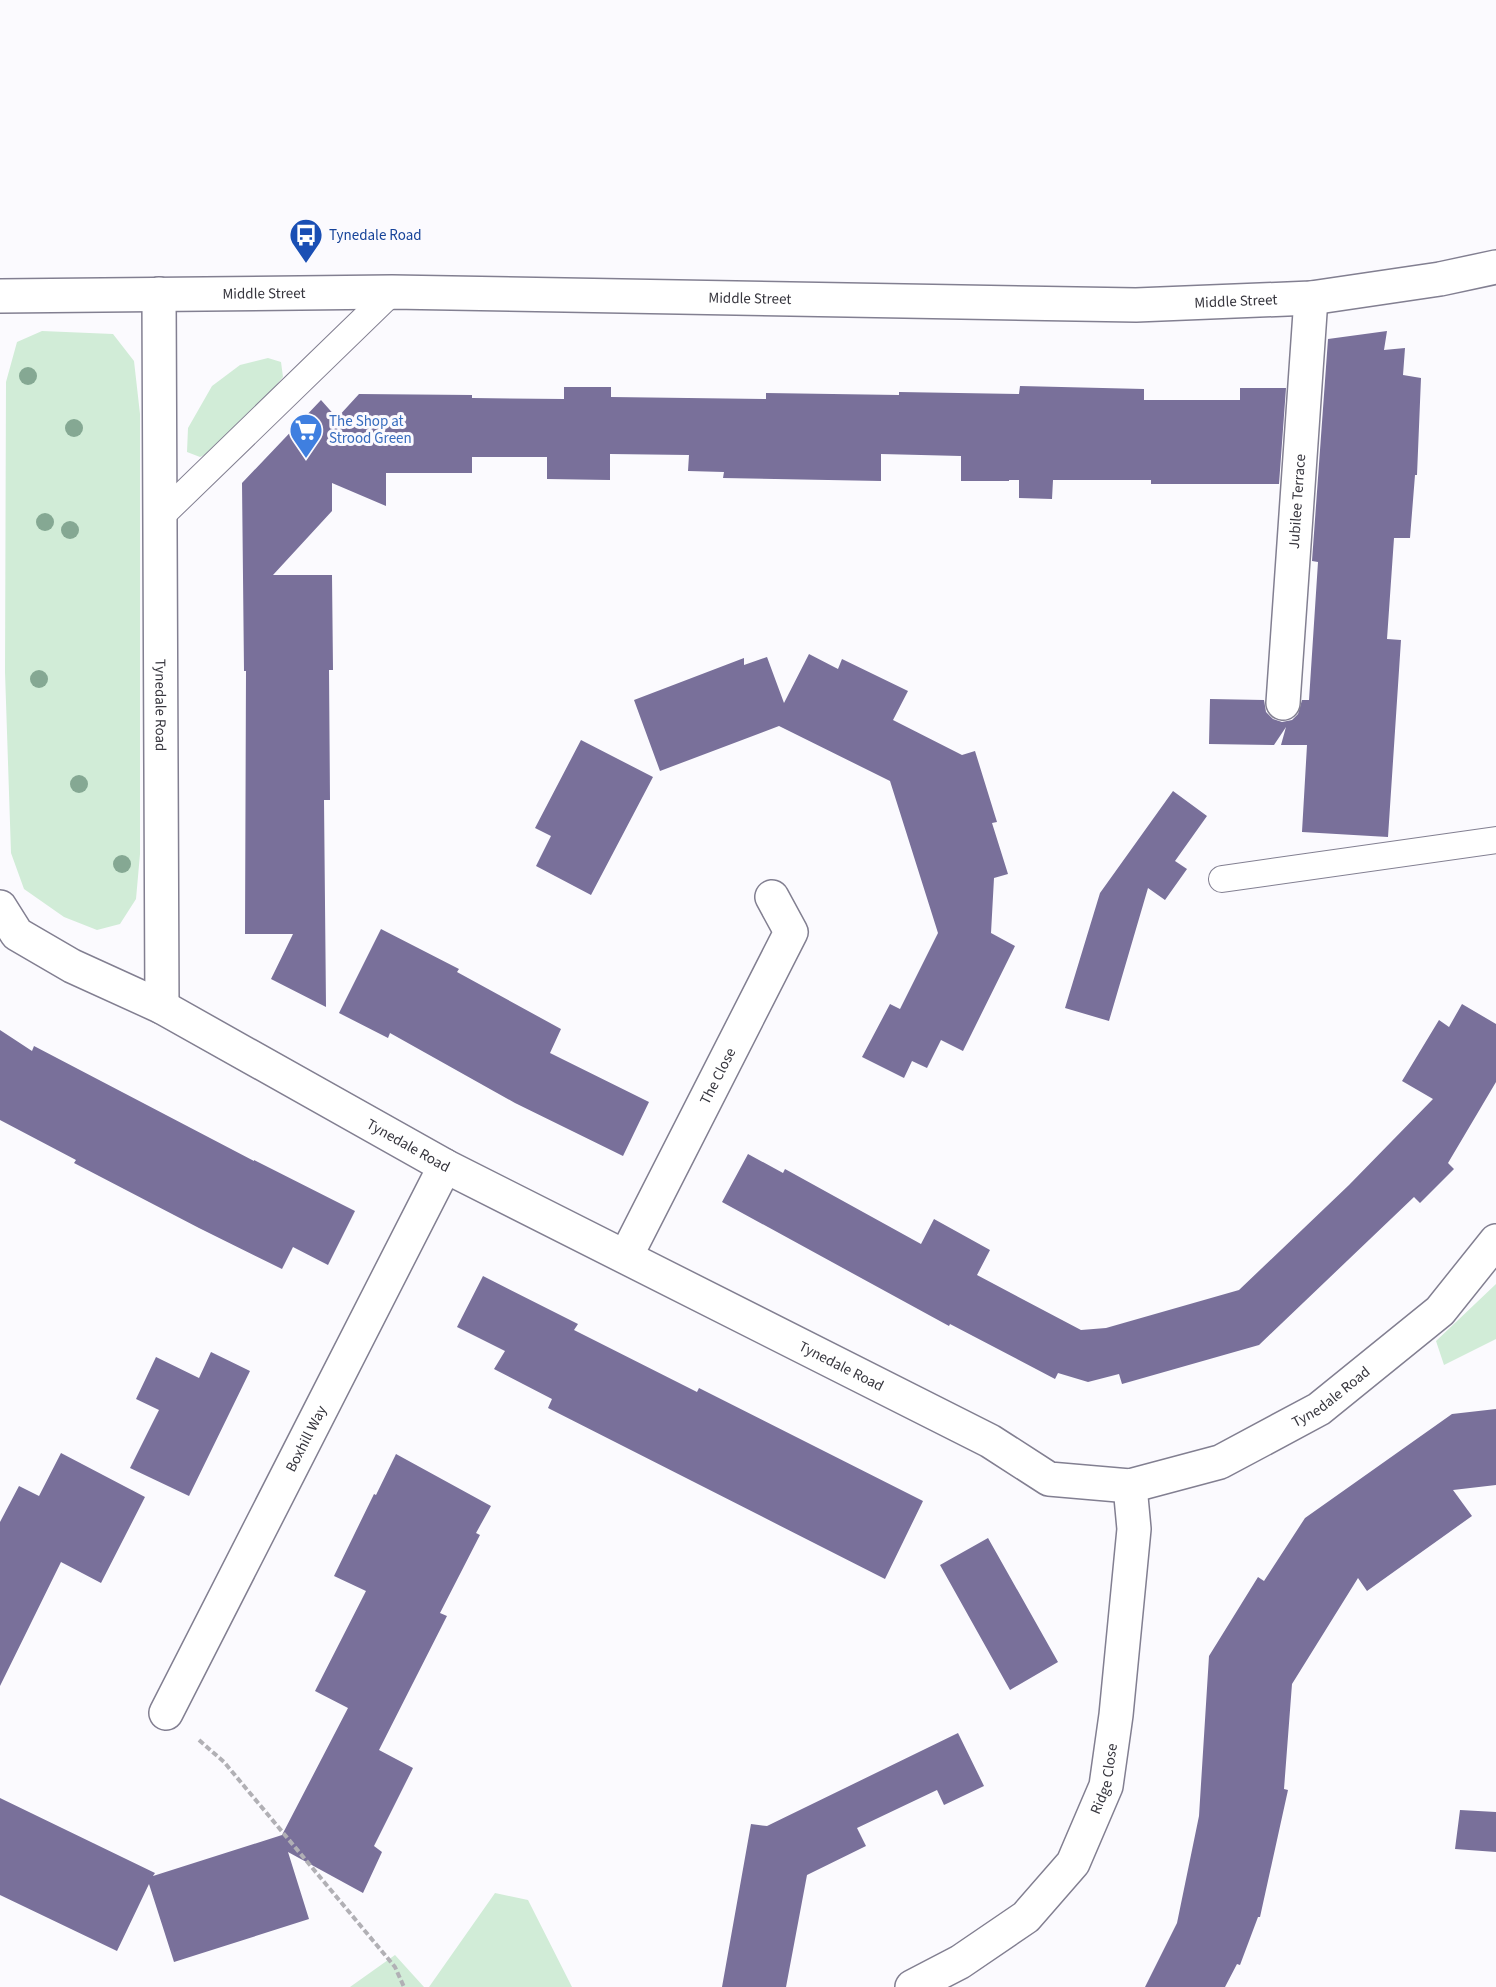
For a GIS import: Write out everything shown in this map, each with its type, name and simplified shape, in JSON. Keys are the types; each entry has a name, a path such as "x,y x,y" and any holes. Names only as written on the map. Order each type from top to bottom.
{"street":[{"name":"Middle Street","path":"0,296 392,292 1136,305 1311,298 1440,279 1496,267"},
{"name":"Tynedale Road","path":"159,294 162,1007"},
{"name":"Jubilee Terrace","path":"1283,703 1311,298"},
{"name":"The Close","path":"626,1256 791,932 772,897"},
{"name":"Tynedale Road","path":"0,907 17,934 72,966 162,1007 445,1166 990,1441 1048,1479 1130,1486 1220,1462 1319,1409 1440,1311 1496,1241"},
{"name":"Boxhill Way","path":"166,1713 445,1166"},
{"name":"Ridge Close","path":"912,1987 960,1962 1026,1917 1073,1863 1106,1786 1116,1715 1134,1529 1130,1486"}],"lane":[{"path":"161,516 392,292"},
{"path":"1222,879 1496,840"}],"path":[{"path":"166,1713 224,1762 395,1967 404,1987"}],"green space":[{"path":"42,331 113,334 134,361 140,414 140,854 136,899 120,924 97,930 64,917 24,889 11,853 5,672 6,382 17,342"},
{"path":"268,358 281,362 283,377 249,418 214,451 200,457 187,452 188,428 212,386 240,365"},
{"path":"1496,1284 1496,1339 1444,1365 1436,1341"},
{"path":"495,1893 528,1900 572,1987 429,1987"},
{"path":"395,1955 424,1987 350,1987"}],"building":[{"path":"1387,331 1384,350 1405,348 1403,375 1421,378 1417,475 1415,475 1410,538 1394,538 1387,639 1401,640 1388,837 1302,832 1307,745 1281,745 1286,727 1274,745 1209,744 1210,699 1264,700 1266,712 1273,719 1282,722 1292,720 1298,714 1302,700 1309,700 1318,562 1312,561 1328,339"},
{"path":"1020,386 1144,389 1144,400 1240,400 1240,388 1286,388 1279,484 1151,484 1151,480 1053,480 1052,499 1019,498 1019,480 961,481 961,456 881,454 881,481 723,478 724,472 688,471 689,455 610,454 610,480 547,479 547,457 472,457 472,473 386,473 386,506 332,483 332,511 273,575 332,575 333,670 329,670 330,800 324,800 326,1007 271,979 293,934 245,934 246,671 244,671 242,483 321,400 337,418 359,394 564,399 564,387 611,387 611,397 766,399 766,393 1019,394"},
{"path":"809,654 838,669 842,659 908,691 893,720 962,755 975,751 997,822 992,823 1008,874 994,878 991,933 1015,946 963,1051 941,1040 927,1068 912,1061 904,1078 862,1057 890,1004 900,1009 938,933 890,781 779,726 660,771 634,700 744,658 744,665 767,657 784,703"},
{"path":"581,740 653,777 591,895 536,866 551,836 535,828"},
{"path":"1173,791 1207,816 1175,861 1187,869 1165,900 1148,888 1109,1021 1065,1008 1100,893"},
{"path":"381,929 459,969 457,972 561,1029 550,1053 649,1102 623,1156 515,1103 390,1033 388,1038 339,1013"},
{"path":"1462,1004 1496,1024 1496,1082 1448,1163 1454,1169 1420,1203 1414,1197 1259,1345 1122,1384 1119,1374 1088,1382 1058,1373 1055,1379 950,1324 949,1326 722,1202 748,1154 783,1173 785,1169 921,1244 934,1219 990,1250 977,1275 1081,1330 1106,1328 1239,1290 1349,1185 1433,1099 1402,1081 1439,1020 1449,1027"},
{"path":"0,1030 32,1051 34,1046 355,1211 328,1265 293,1247 282,1269 74,1163 76,1160 0,1120"},
{"path":"483,1276 578,1324 574,1330 697,1392 699,1388 923,1501 885,1579 548,1408 552,1399 494,1369 505,1351 457,1327"},
{"path":"211,1352 250,1371 189,1496 130,1468 159,1410 136,1399 156,1357 199,1378"},
{"path":"1496,1409 1496,1485 1453,1490 1472,1516 1367,1591 1358,1578 1292,1684 1284,1789 1288,1790 1260,1917 1258,1917 1240,1965 1237,1964 1225,1987 1145,1987 1177,1923 1199,1816 1209,1656 1258,1577 1264,1581 1305,1518 1452,1414"},
{"path":"61,1453 145,1497 101,1583 61,1562 0,1686 0,1522 19,1486 39,1496"},
{"path":"396,1454 491,1506 476,1533 480,1535 440,1613 447,1616 379,1750 413,1768 374,1846 382,1852 363,1893 288,1852 309,1919 174,1962 149,1884 117,1951 0,1895 0,1798 155,1873 153,1876 282,1835 348,1708 315,1691 366,1591 334,1576"},
{"path":"988,1538 1058,1662 1010,1690 940,1565"},
{"path":"958,1733 984,1786 944,1805 937,1790 857,1828 866,1846 807,1875 786,1987 722,1987 751,1824 767,1826"},
{"path":"1460,1810 1496,1812 1496,1852 1455,1849"}],"place":[{"name":"Tynedale Road","path":"306,264"},
{"name":"The Shop at Strood Green","path":"306,459"}]}
